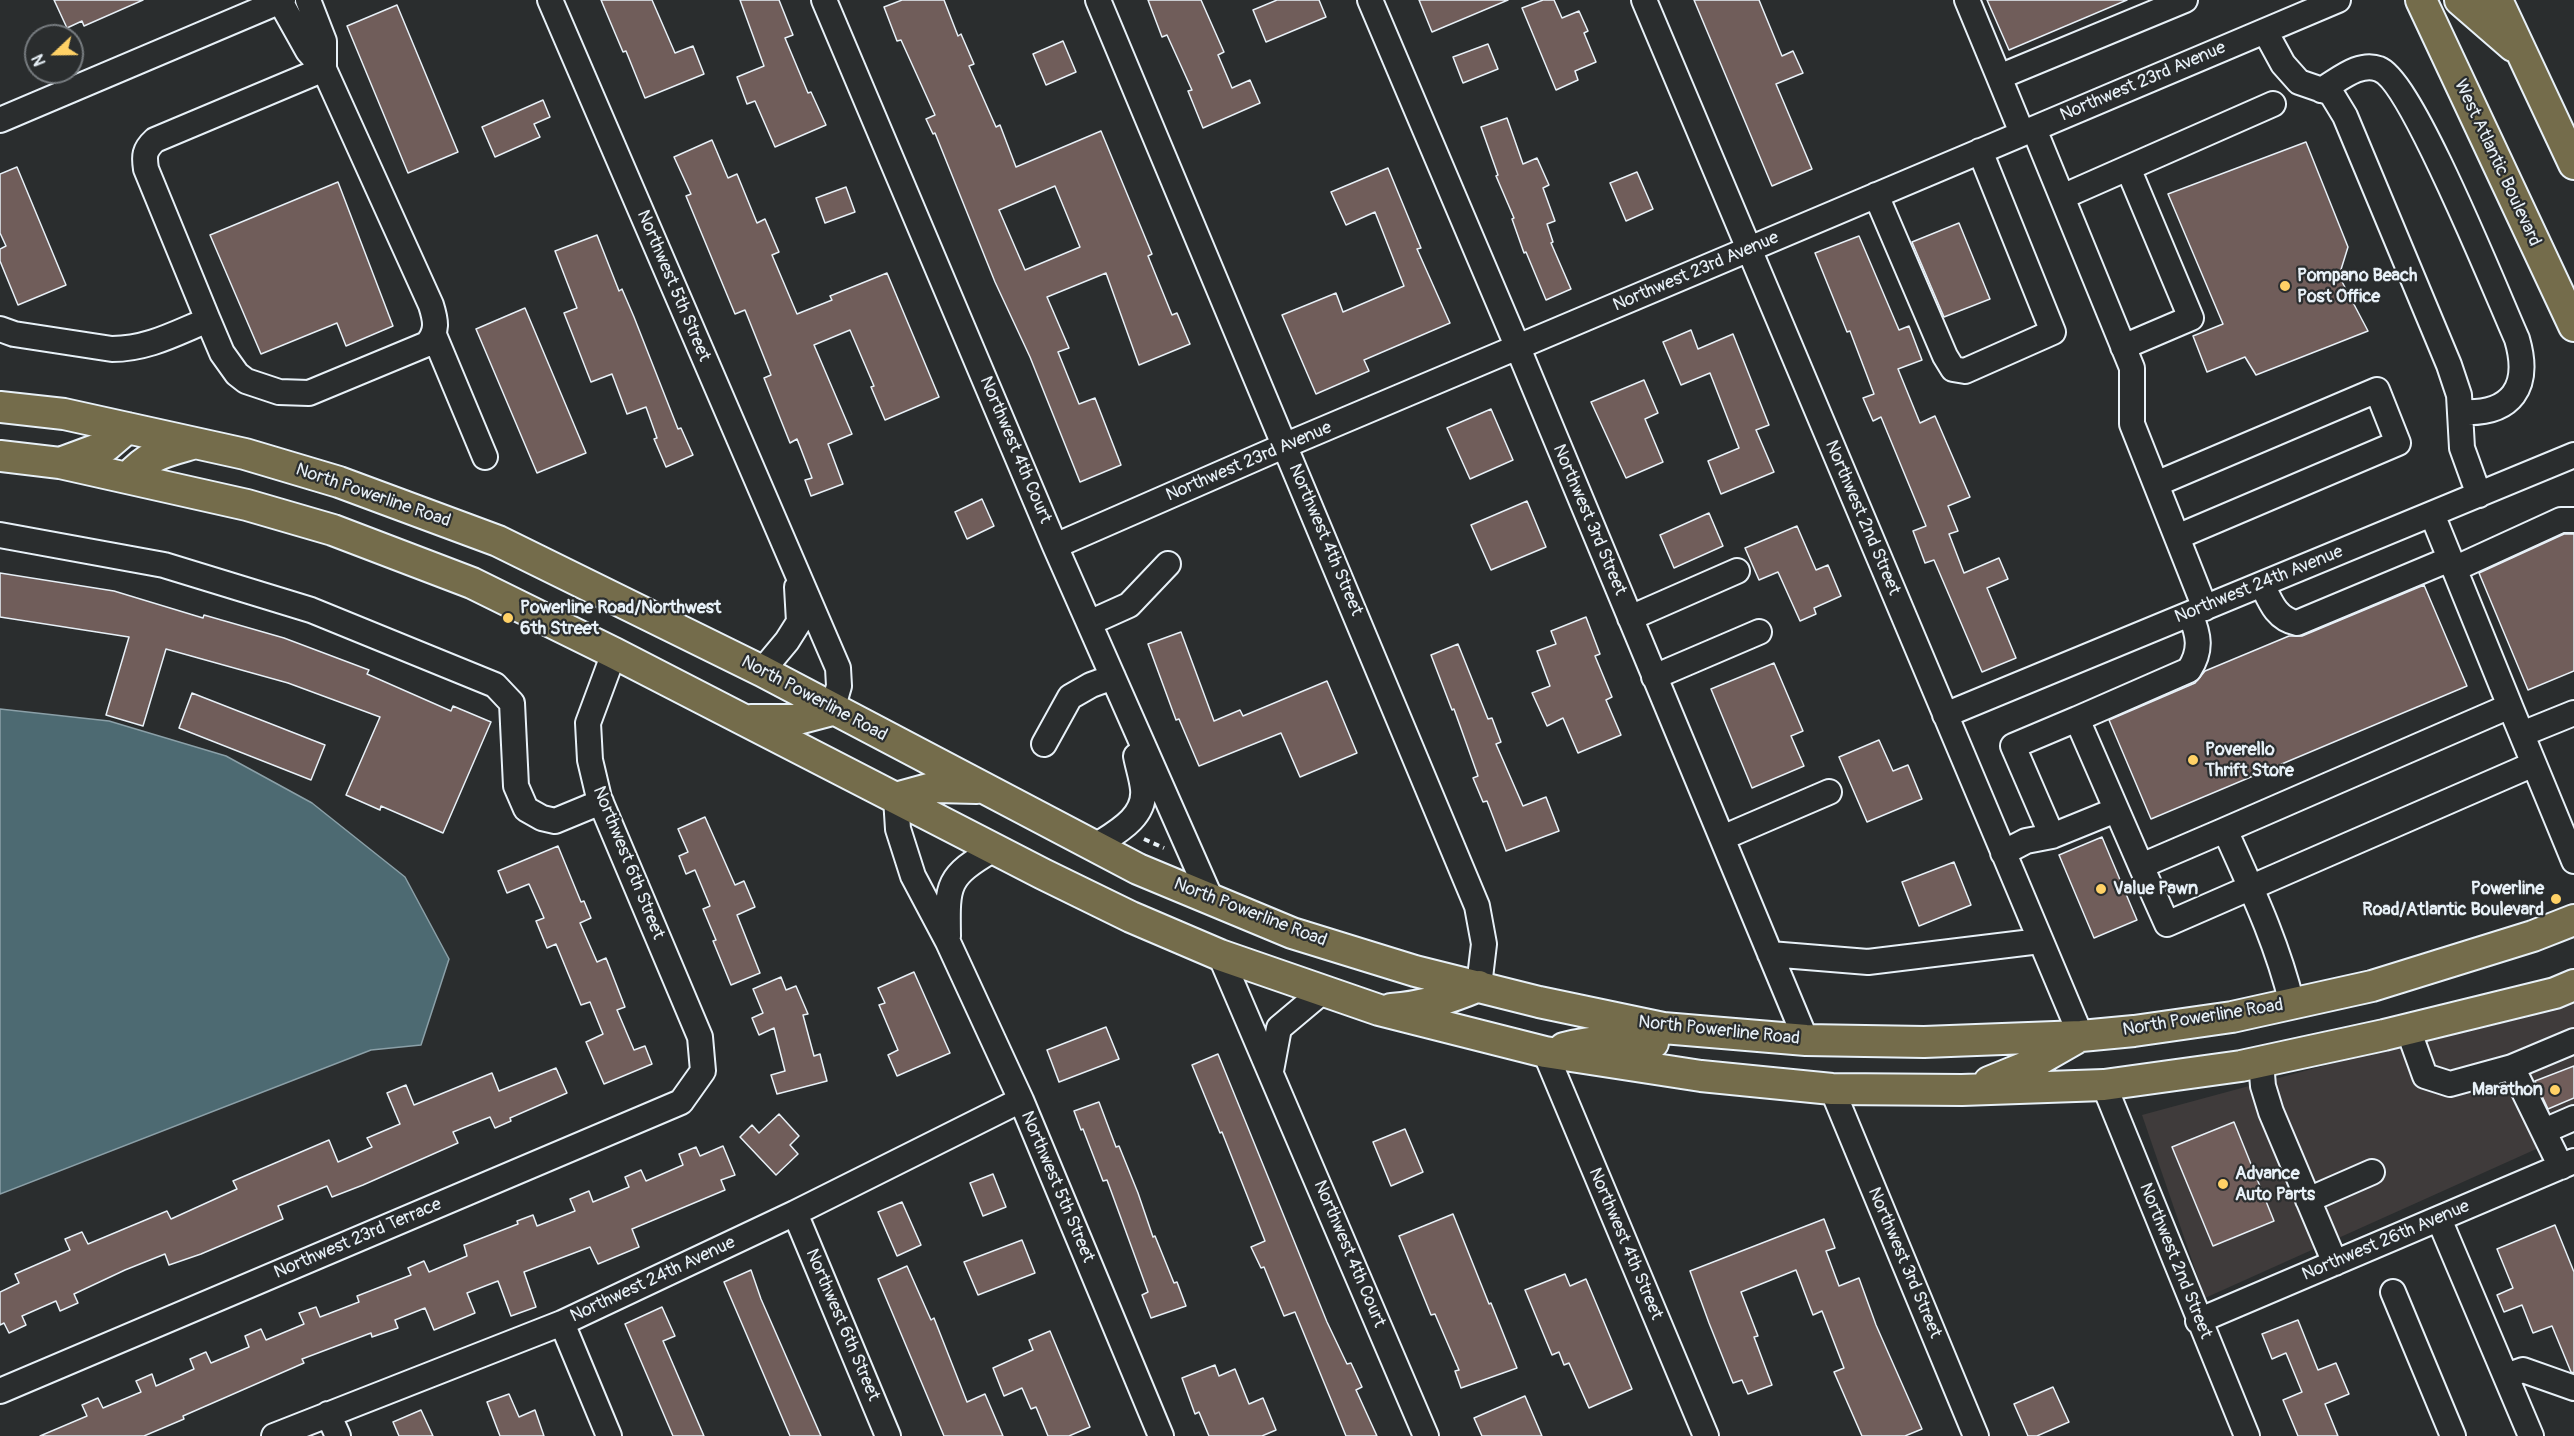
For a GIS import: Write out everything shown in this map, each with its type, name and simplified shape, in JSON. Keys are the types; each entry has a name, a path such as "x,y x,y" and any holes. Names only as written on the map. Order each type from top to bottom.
{"main road":[{"name":"West Atlantic Boulevard","path":"2421,0 2574,326"},
{"path":"2460,0 2522,54"},
{"path":"2499,1 2574,164"},
{"name":"North Powerline Road","path":"0,407 64,414 245,454 339,482 498,541 762,671 832,710 1138,869 1292,933 1415,971 1539,1002 1664,1028 1806,1040 1924,1042 2080,1036 2232,1017 2372,986 2533,936 2574,920"},
{"path":"60,463 106,446 127,428"},
{"path":"128,478 140,464 154,455 195,443"},
{"path":"0,456 60,463 247,505 333,530 472,583 614,652 994,849 1131,917 1220,955 1379,1010 1545,1052 1701,1076 1832,1089 1962,1090 2104,1085 2261,1062 2555,993 2574,985"},
{"path":"745,719 794,720 832,710"},
{"path":"896,798 936,787 983,788"},
{"path":"1379,1010 1415,1008 1479,986"},
{"path":"1962,1090 2026,1067 2080,1036"},
{"path":"1545,1052 1596,1040 1619,1039 1750,1056 1776,1052 1806,1040"}],"street":[{"path":"308,0 324,41 324,69"},
{"name":"Northwest 5th Street","path":"550,0 838,668 839,686 832,710"},
{"name":"Northwest 4th Court","path":"824,0 1055,546 1211,898"},
{"name":"Northwest 4th Street","path":"1098,0 1477,906 1484,944 1479,986"},
{"name":"Northwest 3rd Street","path":"1370,0 1518,348 1806,1040"},
{"name":"Northwest 2nd Street","path":"1644,0 2080,1036"},
{"path":"1967,0 1999,77 2062,197 2132,368 2132,424 2177,537 2198,611 2199,644 2189,670 2013,746 2052,836"},
{"path":"1999,77 2186,0"},
{"name":"Northwest 23rd Avenue","path":"1055,546 1286,445 2265,31 2305,6 2338,0"},
{"path":"0,120 282,1 308,51 324,69 431,305 435,319 434,335 485,457"},
{"path":"2265,31 2283,64 2299,82 2331,93 2345,116 2449,365 2459,395 2462,448 2479,495"},
{"path":"2321,90 2347,74 2366,67 2381,69 2396,85 2413,109 2432,147 2517,339 2522,358 2521,384 2511,399 2477,413 2461,412"},
{"path":"324,69 155,140 147,147 144,154 146,169 208,320 222,353 237,374 262,388 296,394 309,393 417,349 427,344 434,335"},
{"path":"2062,197 2273,104"},
{"path":"1876,195 1945,356 1953,369 1965,372 2053,332 1980,151"},
{"path":"2123,347 2191,318 2128,168"},
{"path":"0,329 14,334 112,349 129,349 142,347 208,320"},
{"path":"2156,483 2377,390 2398,443 2177,537"},
{"name":"Northwest 24th Avenue","path":"1945,715 2574,455"},
{"path":"2432,514 2574,861"},
{"path":"2262,584 2277,612 2289,622 2297,623 2561,520 2574,520"},
{"path":"0,535 164,565 311,610 495,685 512,704 516,786 525,809 542,818 555,821 601,802"},
{"path":"1089,623 1129,605 1168,564"},
{"path":"1630,618 1737,571"},
{"name":"Northwest 5th Street","path":"762,671 788,641 799,622 797,572"},
{"path":"1654,677 1759,632"},
{"name":"Northwest 6th Street","path":"614,652 588,723 590,760 601,802 700,1037 703,1071"},
{"path":"1044,744 1070,697 1091,685 1113,677"},
{"path":"2141,866 2510,706"},
{"path":"2077,719 2167,924 2534,764"},
{"path":"2522,734 2571,722"},
{"path":"1094,847 1126,825 1139,810 1144,791 1136,757 1135,727"},
{"path":"1722,838 1829,792"},
{"name":"Northwest 5th Street","path":"896,798 898,829 913,876 948,942 1021,1100 1161,1436"},
{"path":"2003,852 2026,841 2052,836 2116,810"},
{"path":"2225,830 2251,886 2282,963 2292,1004"},
{"name":"Northwest 5th Street","path":"948,942 947,895 957,874 994,849"},
{"path":"1770,954 1868,962 2040,940"},
{"name":"Northwest 4th Court","path":"1220,955 1426,1436"},
{"path":"1271,1071 1279,1028 1323,991"},
{"path":"2408,1029 2425,1076 2450,1084 2512,1067 2574,1041"},
{"name":"Northwest 4th Street","path":"1545,1052 1706,1436"},
{"path":"2261,1062 2263,1086 2271,1112 2335,1263"},
{"path":"2512,1067 2544,1131 2567,1164"},
{"name":"Northwest 23rd Terrace","path":"0,1392 681,1102 703,1071"},
{"name":"Northwest 2nd Street","path":"2104,1085 2198,1322 2247,1436"},
{"name":"Northwest 3rd Street","path":"1832,1089 1976,1436"},
{"name":"Northwest 24th Avenue","path":"274,1436 562,1323 795,1214 1021,1100"},
{"path":"2544,1131 2574,1118"},
{"name":"Northwest 26th Avenue","path":"2198,1322 2567,1164"},
{"path":"2308,1200 2372,1172"},
{"name":"Northwest 6th Street","path":"795,1214 888,1436"},
{"path":"2439,1219 2530,1436"},
{"path":"2392,1292 2453,1436"},
{"path":"562,1323 609,1436"},
{"path":"2505,1376 2523,1370 2574,1388"},
{"path":"328,1414 338,1436"}],"path":[{"path":"1144,839 1165,849"}],"shaded area":[{"path":"2574,998 2574,1132 2205,1298 2142,1115"}],"water":[{"path":"0,709 109,721 226,756 312,803 405,877 449,959 421,1045 371,1050 0,1194"}],"building":[{"path":"54,0 143,0 84,26 82,21 76,24 65,24"},
{"path":"601,0 652,0 675,53 693,46 704,74 645,98 626,51 623,52"},
{"path":"740,0 779,0 793,35 785,38 808,93 811,92 826,125 775,147 755,101 747,104 737,77 764,66"},
{"path":"902,0 944,0 958,36 961,34 974,64 969,66 996,127 1000,125 1016,167 1101,131 1152,254 1148,256 1172,315 1177,313 1190,344 1139,365 1106,273 1047,297 1069,348 1058,352 1079,404 1095,398 1121,465 1080,482 935,133 933,134 926,119 935,115 901,40 897,41 884,7","holes":["1055,186 1080,247 1025,270 999,210"]},
{"path":"1148,0 1201,0 1224,52 1218,55 1232,88 1250,80 1260,103 1203,128 1188,91 1192,90 1167,35 1162,37"},
{"path":"1277,0 1319,0 1326,17 1266,42 1253,10"},
{"path":"1419,0 1508,0 1432,32"},
{"path":"1543,0 1554,0 1562,18 1579,11 1588,31 1584,33 1596,62 1575,71 1578,80 1556,90 1522,8"},
{"path":"1694,0 1759,0 1782,56 1793,51 1803,73 1776,84 1812,169 1772,186"},
{"path":"1987,0 2127,0 2009,50"},
{"path":"397,5 458,152 408,173 347,26"},
{"path":"1063,41 1076,72 1046,85 1033,54"},
{"path":"1488,44 1498,69 1463,83 1453,57"},
{"path":"543,100 550,117 534,124 540,137 495,157 482,127"},
{"path":"1507,118 1523,164 1537,158 1549,185 1543,188 1555,221 1547,224 1553,242 1551,243 1571,289 1546,300 1526,252 1524,253 1512,219 1514,218 1496,176 1498,175 1481,127"},
{"path":"712,140 728,178 737,174 757,223 765,219 779,252 772,255 797,314 832,300 830,296 887,273 939,397 885,420 871,387 874,386 850,330 814,345 852,434 828,444 843,484 811,496 805,480 812,478 797,439 790,443 764,378 771,375 745,310 735,314 686,196 691,194 674,157"},
{"path":"2306,142 2348,247 2339,276 2368,331 2256,375 2245,357 2207,372 2193,336 2223,324 2168,194"},
{"path":"17,167 66,285 18,305 0,261 0,249 6,246 0,233 0,174"},
{"path":"1388,168 1421,248 1417,249 1450,323 1364,360 1369,371 1316,394 1282,315 1336,293 1343,312 1404,286 1375,212 1346,225 1331,192"},
{"path":"1637,172 1653,209 1626,221 1610,183"},
{"path":"338,182 393,326 346,346 337,323 261,354 210,235"},
{"path":"846,187 855,212 825,223 816,198"},
{"path":"1959,223 1990,299 1944,317 1912,242"},
{"path":"597,235 619,291 622,289 634,317 678,429 681,428 693,455 666,467 654,439 657,438 646,407 627,414 612,374 591,382 564,313 577,308 555,251"},
{"path":"1859,236 1899,330 1909,326 1922,360 1898,369 1920,423 1935,416 1970,497 1948,506 1958,531 1949,534 1964,573 1999,558 2008,579 1987,588 2016,658 1982,672 1934,560 1925,563 1913,531 1926,526 1881,417 1873,421 1863,398 1874,394 1850,331 1847,332 1815,253"},
{"path":"525,308 586,453 537,473 476,329"},
{"path":"1691,330 1698,349 1733,334 1769,425 1756,430 1774,472 1721,494 1708,461 1739,448 1710,373 1681,385 1663,342"},
{"path":"1644,380 1658,413 1645,419 1663,462 1626,478 1591,402"},
{"path":"1491,409 1513,460 1470,479 1447,428"},
{"path":"982,499 994,526 967,539 955,512"},
{"path":"1527,501 1546,547 1491,570 1471,525"},
{"path":"1709,513 1723,546 1674,568 1660,535"},
{"path":"1797,526 1816,570 1828,565 1841,596 1814,608 1816,614 1800,621 1778,572 1759,580 1745,548"},
{"path":"2564,534 2574,534 2574,671 2528,690 2479,573"},
{"path":"0,573 114,591 203,618 204,615 284,638 369,670 367,674 451,711 453,706 491,722 443,833 381,806 380,810 346,795 380,717 288,683 166,649 143,726 106,715 129,637 0,617"},
{"path":"2424,585 2467,686 2151,819 2109,720 2195,683 2205,671 2289,636 2302,636"},
{"path":"1586,617 1600,654 1595,656 1612,697 1606,700 1621,735 1578,753 1563,718 1547,726 1532,693 1550,686 1537,651 1556,644 1551,631"},
{"path":"1181,632 1214,721 1240,710 1243,716 1327,681 1357,753 1300,777 1281,733 1199,766 1179,719 1176,720 1148,644"},
{"path":"1458,644 1488,719 1492,718 1501,742 1496,744 1523,806 1546,797 1559,831 1506,851 1487,801 1483,802 1473,778 1478,776 1454,709 1452,710 1431,655"},
{"path":"1774,663 1803,731 1791,736 1804,766 1752,788 1711,689"},
{"path":"192,693 325,745 311,780 179,728"},
{"path":"1879,740 1893,771 1908,765 1922,799 1867,822 1839,757"},
{"path":"705,817 735,885 744,881 755,907 737,915 760,973 731,985 703,909 710,906 695,870 686,874 679,856 688,852 678,829"},
{"path":"2102,837 2137,920 2094,938 2059,855"},
{"path":"558,846 581,902 584,901 591,918 580,923 597,962 606,958 625,1007 617,1010 634,1050 645,1046 652,1064 604,1084 586,1042 603,1034 590,1002 581,1005 556,944 547,948 536,921 544,918 529,884 507,893 498,871"},
{"path":"1954,862 1971,905 1919,926 1902,882"},
{"path":"914,972 950,1053 897,1076 888,1055 898,1050 879,1005 885,1003 878,988"},
{"path":"781,977 786,990 796,986 808,1014 803,1015 814,1056 820,1054 827,1081 777,1094 771,1075 785,1071 774,1028 759,1035 752,1018 763,1013 753,989"},
{"path":"1106,1027 1119,1059 1059,1082 1047,1050"},
{"path":"1218,1054 1327,1322 1347,1364 1351,1363 1362,1387 1356,1390 1377,1436 1346,1436 1295,1312 1284,1316 1264,1267 1261,1268 1251,1247 1265,1241 1222,1132 1220,1133 1192,1065"},
{"name":"Marathon","path":"2574,1066 2574,1098 2548,1109 2535,1081"},
{"path":"556,1068 567,1093 510,1118 511,1121 495,1128 490,1117 453,1132 458,1143 363,1185 332,1197 327,1186 278,1206 283,1219 201,1254 169,1265 165,1254 74,1294 78,1303 60,1311 56,1301 22,1316 26,1325 9,1333 4,1323 0,1325 0,1292 19,1283 15,1274 70,1250 65,1239 82,1232 88,1244 167,1211 171,1219 237,1189 233,1181 329,1140 338,1162 372,1147 367,1138 400,1124 387,1093 406,1085 414,1105 492,1073 499,1091"},
{"path":"1099,1102 1116,1147 1119,1146 1138,1193 1153,1237 1155,1236 1186,1306 1151,1318 1142,1295 1148,1292 1107,1180 1103,1181 1074,1111"},
{"path":"779,1114 799,1136 790,1145 798,1154 776,1175 740,1137 752,1125 759,1133"},
{"name":"Advance Auto Parts","path":"2234,1122 2274,1221 2213,1246 2172,1147"},
{"path":"1405,1129 1423,1172 1391,1186 1373,1142"},
{"path":"723,1146 735,1175 721,1180 725,1190 632,1229 639,1247 598,1264 590,1247 524,1272 536,1307 511,1316 498,1281 467,1293 475,1313 434,1330 425,1308 395,1320 398,1328 372,1337 371,1333 302,1359 304,1363 183,1416 184,1419 144,1436 40,1436 87,1416 82,1405 98,1398 103,1408 141,1392 136,1381 152,1374 156,1386 194,1369 190,1359 206,1352 211,1363 249,1347 245,1336 261,1329 266,1340 304,1324 299,1313 316,1307 320,1317 359,1302 357,1296 411,1275 408,1268 424,1261 429,1272 467,1256 464,1245 518,1224 517,1221 533,1215 537,1226 575,1211 570,1199 589,1191 593,1202 629,1187 625,1177 641,1170 646,1181 683,1165 679,1154 696,1147 700,1156"},
{"path":"993,1174 1006,1207 983,1216 970,1183"},
{"path":"902,1202 921,1245 897,1256 878,1212"},
{"path":"1453,1214 1517,1368 1461,1388 1455,1371 1459,1370 1435,1314 1431,1315 1399,1236"},
{"path":"1824,1219 1835,1248 1826,1251 1839,1286 1859,1278 1876,1325 1922,1429 1905,1436 1862,1436 1834,1372 1844,1368 1822,1311 1813,1315 1796,1270 1741,1292 1758,1336 1754,1337 1772,1385 1748,1394 1742,1380 1733,1383 1690,1271"},
{"path":"2555,1225 2574,1272 2574,1373 2571,1372 2552,1326 2533,1333 2522,1305 2504,1312 2497,1295 2513,1288 2497,1249"},
{"path":"1022,1240 1035,1273 978,1295 964,1262"},
{"path":"907,1266 931,1320 934,1318 967,1402 985,1394 1003,1436 944,1436 878,1279"},
{"path":"751,1270 761,1299 821,1436 790,1436 724,1282"},
{"path":"1565,1274 1570,1286 1586,1279 1632,1389 1589,1408 1569,1363 1564,1365 1559,1352 1552,1355 1525,1290"},
{"path":"662,1307 675,1336 663,1341 704,1436 673,1436 625,1324"},
{"path":"2298,1320 2318,1370 2336,1363 2349,1394 2325,1404 2338,1436 2298,1436 2283,1400 2302,1392 2286,1353 2272,1359 2262,1334"},
{"path":"1050,1331 1090,1427 1069,1436 1048,1436 1036,1407 1031,1409 1022,1388 1004,1396 993,1368 1033,1350 1029,1340"},
{"path":"1215,1365 1219,1376 1235,1369 1249,1404 1263,1398 1276,1430 1262,1436 1209,1436 1199,1412 1195,1414 1182,1378"},
{"path":"2053,1387 2069,1422 2037,1436 2028,1436 2014,1404"},
{"path":"509,1394 519,1417 535,1410 544,1436 500,1436 487,1402"},
{"path":"1525,1396 1542,1436 1482,1436 1474,1418"},
{"path":"421,1410 433,1436 399,1436 393,1422"}],"place":[{"name":"Pompano Beach Post Office","path":"2285,286"},
{"name":"Powerline Road/Northwest 6th Street","path":"508,618"},
{"name":"Poverello Thrift Store","path":"2193,760"},
{"name":"Value Pawn","path":"2101,889"},
{"name":"Powerline Road/Atlantic Boulevard","path":"2556,899"},
{"name":"Marathon","path":"2555,1090"},
{"name":"Advance Auto Parts","path":"2223,1184"}]}
